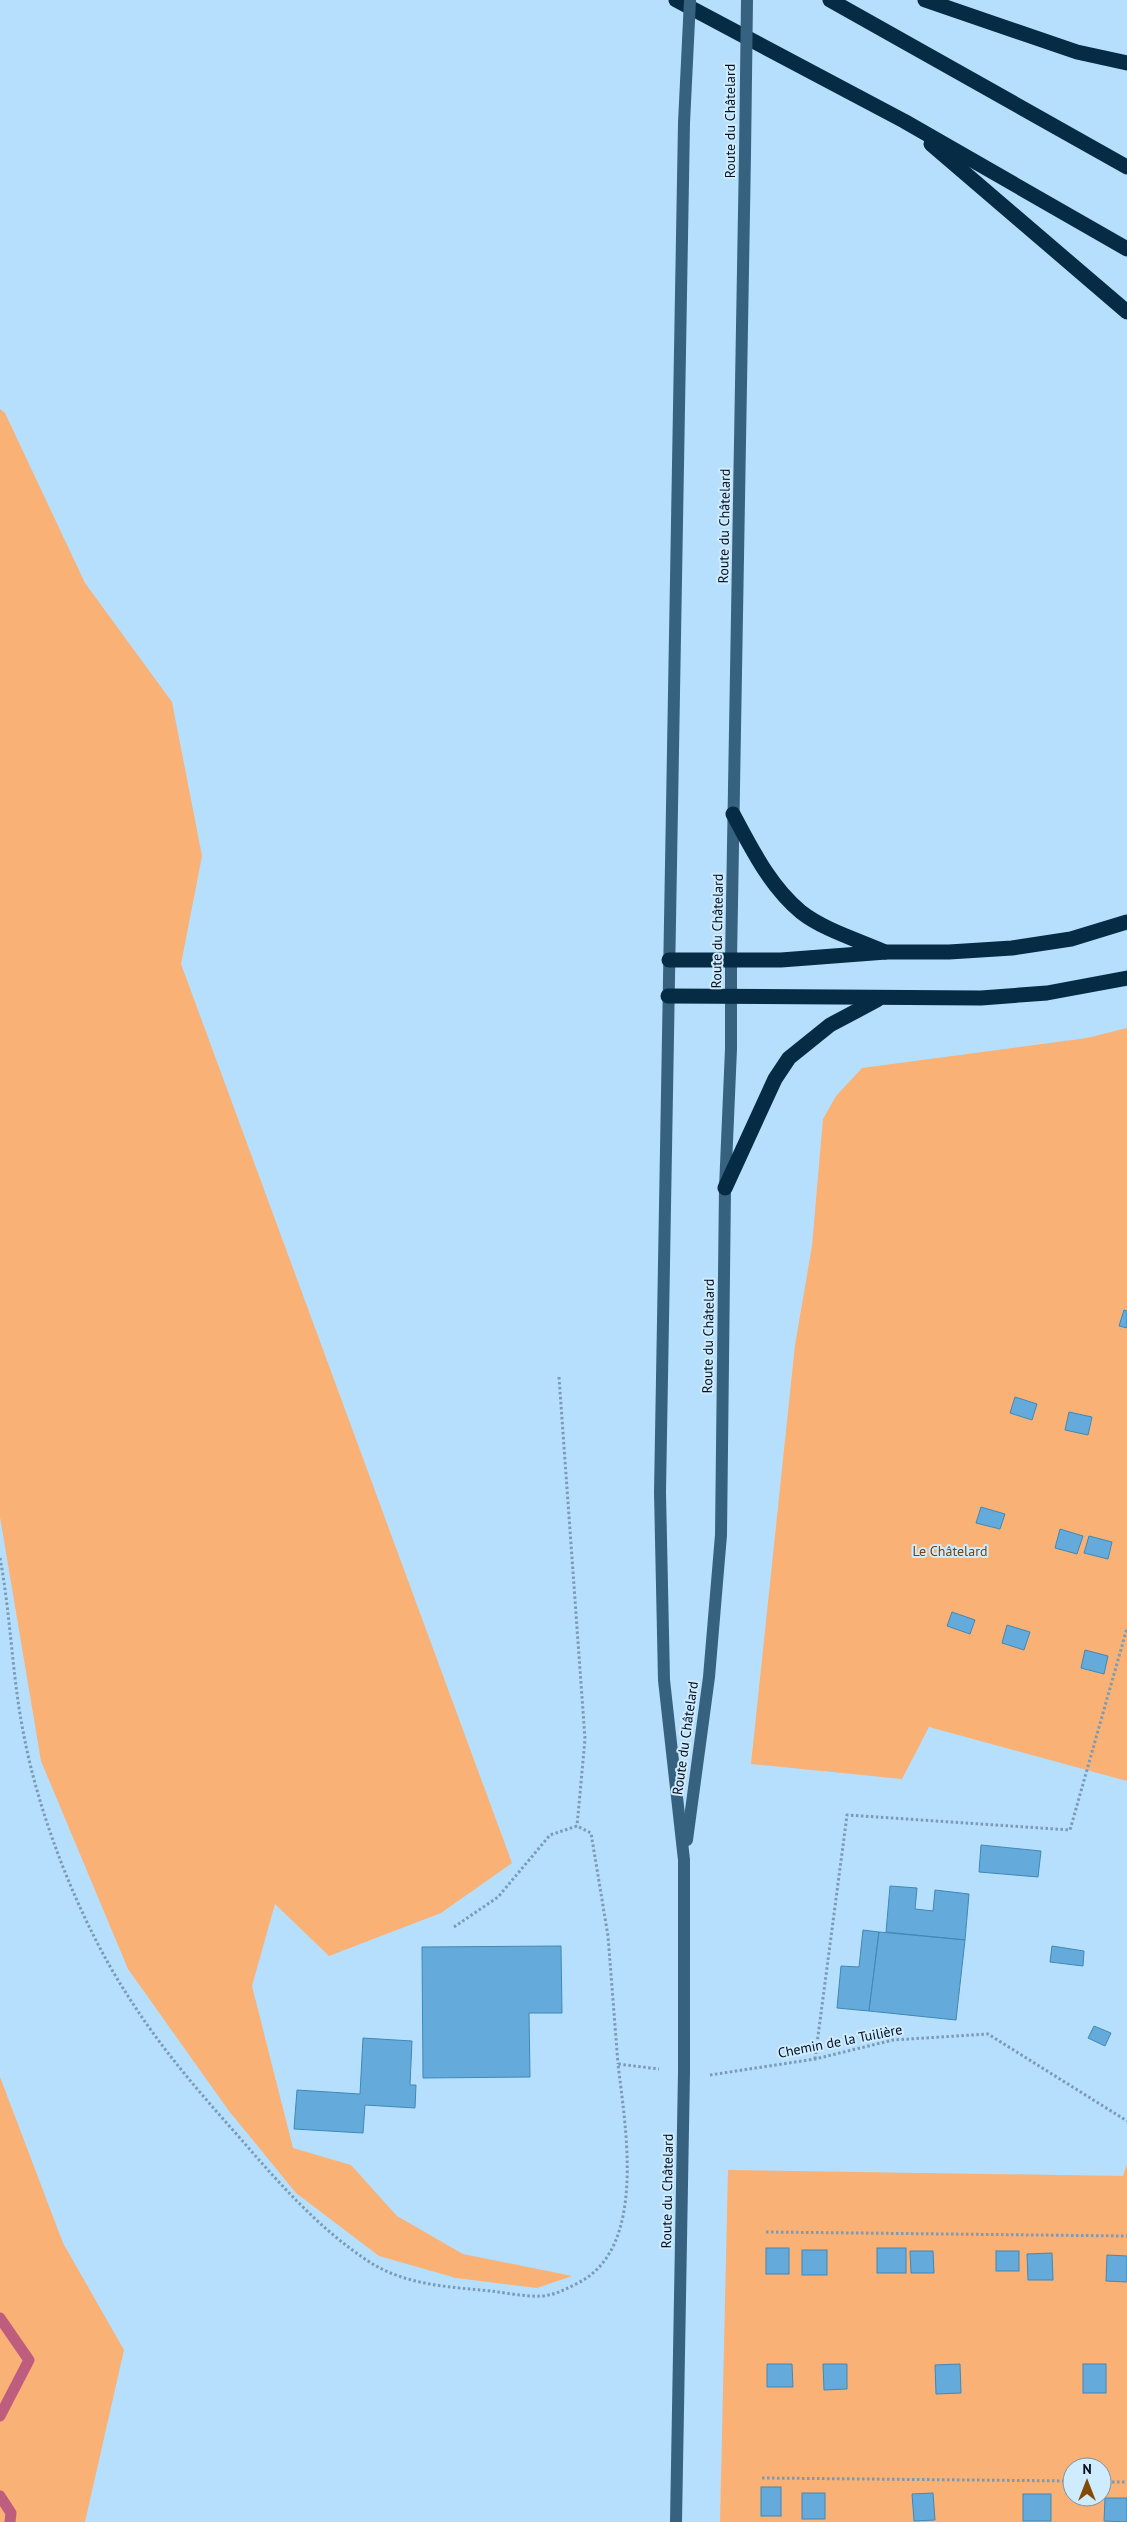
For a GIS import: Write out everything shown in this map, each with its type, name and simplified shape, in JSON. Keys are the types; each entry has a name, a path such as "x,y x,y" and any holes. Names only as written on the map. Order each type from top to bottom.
{"highway":[{"path":"676,0 904,121 1127,249"},
{"path":"830,0 1127,167"},
{"path":"926,0 1077,52 1127,63"},
{"path":"904,121 1127,312"},
{"path":"733,814 760,864 780,892 802,913 886,952"},
{"path":"669,960 781,960 886,952 949,952 1020,948 1070,939 1127,922"},
{"path":"668,996 880,999 982,998 1047,993 1127,978"},
{"path":"725,1188 775,1079 790,1058 830,1025 880,999"}],"main road":[{"name":"Route du Châtelard","path":"676,2522 684,2072 684,1860 664,1680 660,1492 684,123 690,0"},
{"name":"Route du Châtelard","path":"684,1860 709,1677 721,1535 725,1188 731,997 747,0"}],"path":[{"path":"559,1377 585,1739 577,1826"},
{"path":"0,1558 8,1606 16,1692 33,1778 50,1832 72,1888 101,1949 126,1994 186,2078 280,2184 326,2229 370,2263 392,2274 436,2286 542,2296 560,2293 587,2279 598,2270 620,2230 626,2198 628,2147 618,2064 608,1936 592,1833 577,1826 550,1835 498,1897 454,1927"},
{"path":"814,2059 846,1815 1070,1830 1127,1628"},
{"name":"Chemin de la Tuilière","path":"618,2064 715,2075 814,2059 893,2040 988,2034 1127,2121"},
{"path":"766,2232 1127,2236"},
{"path":"762,2478 1062,2481"},
{"path":"1112,2482 1127,2482"}],"green space":[{"path":"0,409 5,413 85,583 172,702 202,856 181,964 512,1863 441,1913 329,1956 275,1904 252,1986 293,2148 351,2165 397,2216 463,2254 572,2276 537,2288 456,2278 379,2256 296,2193 229,2111 128,1969 41,1761 0,1517"},
{"name":"Le Châtelard","path":"1127,1028 1127,1781 929,1727 902,1779 751,1764 795,1345 812,1246 823,1119 836,1096 862,1068 1087,1038"},
{"path":"0,2077 63,2243 124,2350 85,2522 0,2522"},
{"path":"1127,2164 1127,2522 720,2522 728,2170 1123,2176"}],"building":[{"path":"1124,1310 1127,1311 1127,1328 1119,1326"},
{"path":"1015,1397 1037,1404 1032,1420 1010,1413"},
{"path":"1069,1412 1092,1417 1088,1435 1065,1430"},
{"path":"981,1507 1005,1514 1000,1529 976,1523"},
{"path":"1060,1529 1083,1536 1077,1554 1055,1548"},
{"path":"1089,1536 1112,1542 1108,1559 1084,1553"},
{"path":"952,1612 975,1620 970,1634 947,1626"},
{"path":"1007,1625 1030,1632 1024,1650 1002,1643"},
{"path":"1085,1650 1108,1656 1104,1674 1081,1668"},
{"path":"981,1845 1041,1851 1038,1877 979,1872"},
{"path":"890,1886 917,1888 915,1909 933,1911 935,1890 969,1894 965,1940 886,1932"},
{"path":"863,1930 879,1932 869,2011 837,2008 841,1966 859,1967"},
{"path":"879,1932 965,1940 956,2020 869,2011"},
{"path":"561,1946 562,2013 529,2013 530,2077 423,2078 422,1947"},
{"path":"1052,1946 1084,1951 1083,1966 1050,1962"},
{"path":"1094,2026 1111,2033 1105,2046 1088,2038"},
{"path":"363,2038 412,2041 410,2085 416,2085 415,2108 365,2105 363,2133 294,2129 297,2090 360,2094"},
{"path":"766,2248 789,2248 789,2274 766,2274"},
{"path":"877,2248 906,2248 906,2273 877,2273"},
{"path":"802,2250 827,2250 827,2275 802,2275"},
{"path":"910,2251 933,2251 934,2273 911,2273"},
{"path":"996,2251 1019,2251 1019,2271 996,2271"},
{"path":"1052,2253 1053,2280 1028,2280 1027,2254"},
{"path":"1107,2255 1127,2256 1127,2282 1106,2281"},
{"path":"767,2364 792,2364 793,2387 767,2387"},
{"path":"823,2364 847,2364 847,2389 824,2390"},
{"path":"960,2364 961,2393 936,2394 935,2365"},
{"path":"1083,2364 1106,2364 1106,2393 1083,2393"},
{"path":"761,2487 781,2487 781,2516 761,2516"},
{"path":"802,2493 825,2493 825,2519 802,2519"},
{"path":"933,2493 935,2520 914,2521 912,2494"},
{"path":"1023,2494 1051,2494 1051,2521 1023,2521"},
{"path":"1112,2498 1127,2498 1127,2522 1104,2521 1105,2507 1112,2507"}],"waterway":[{"path":"0,2318 29,2360 0,2416"},
{"path":"0,2496 11,2513 10,2522"}]}
